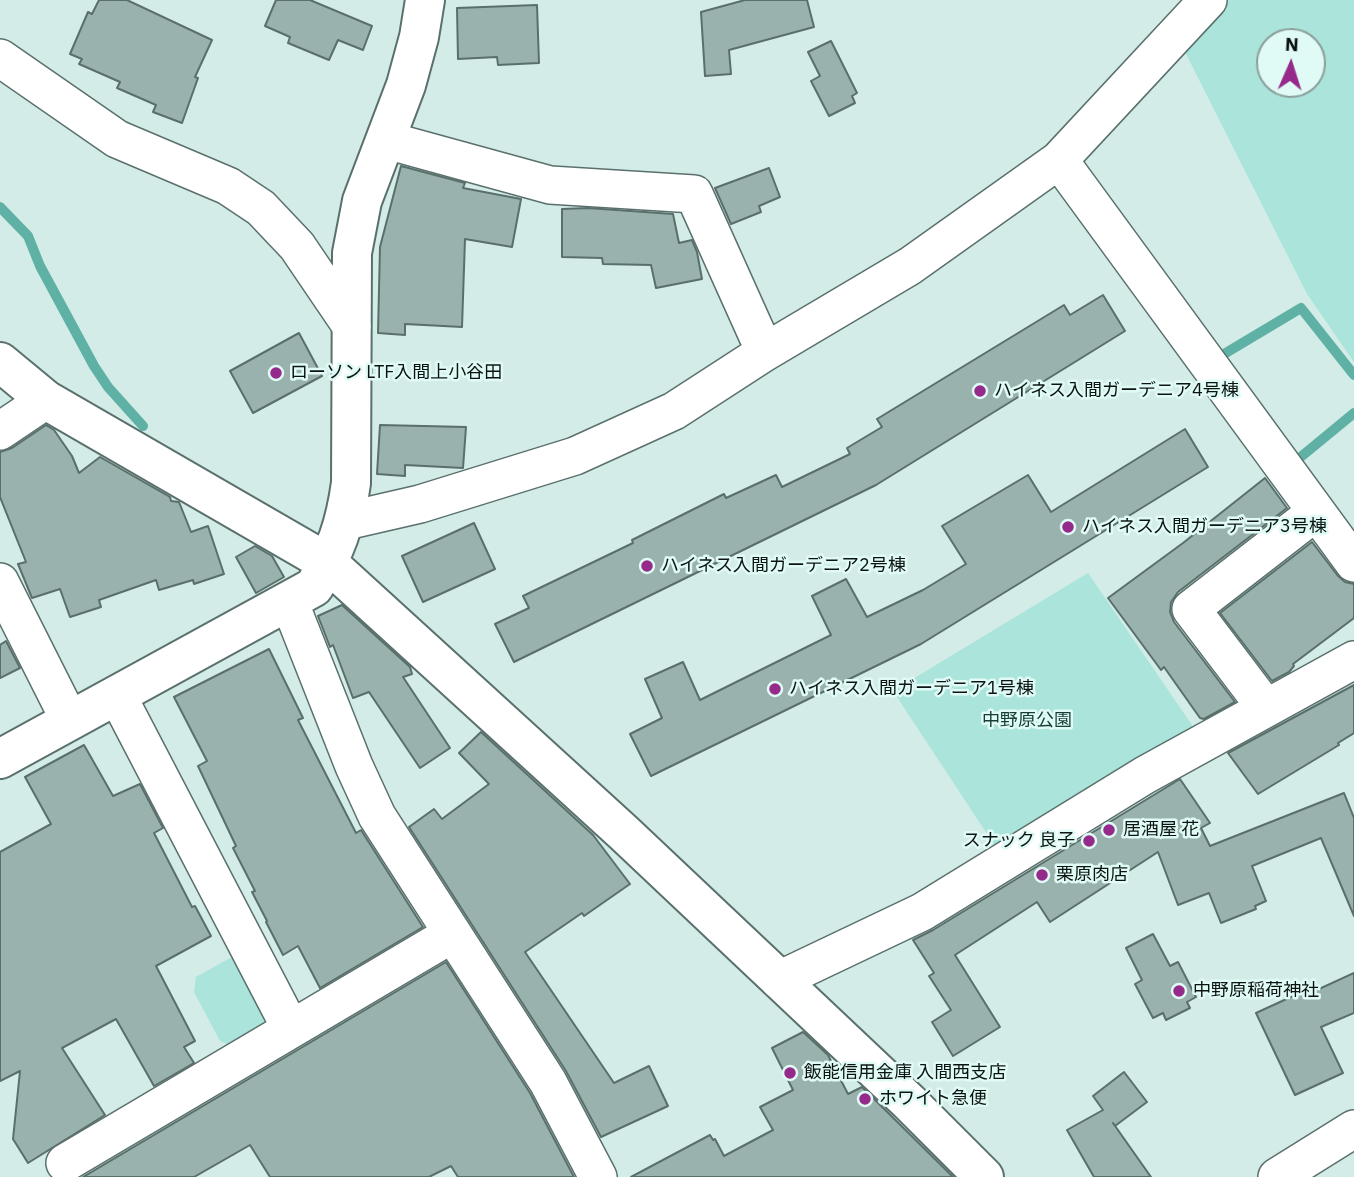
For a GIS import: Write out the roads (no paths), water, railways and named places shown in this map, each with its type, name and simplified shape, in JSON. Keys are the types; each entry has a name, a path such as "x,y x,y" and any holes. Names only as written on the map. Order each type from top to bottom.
{"street":[{"path":"0,759 314,587 328,563 346,520 351,483 352,253 362,201 406,85 419,37 425,0"},
{"path":"346,520 420,503 575,456 674,411 765,352 909,266 1059,160 1208,0"},
{"path":"0,58 117,139 228,186 261,208 297,246 352,327"},
{"path":"386,140 550,185 694,194 765,352"},
{"path":"1059,160 1354,563"},
{"path":"0,362 46,400 328,563 624,832 929,1121 984,1177"},
{"path":"0,431 46,400"},
{"path":"1266,708 1191,609 1316,512"},
{"path":"0,582 70,721"},
{"path":"289,601 354,766 377,816 548,1082 598,1177"},
{"path":"779,980 922,912 1145,775 1354,660"},
{"path":"117,695 291,1029"},
{"path":"65,1163 452,934"},
{"path":"1277,1177 1354,1129"}],"waterway":[{"path":"0,207 28,236 40,266 94,366 108,387 143,426"},
{"path":"1214,360 1301,308 1354,375"},
{"path":"1291,465 1354,413"}],"place":[{"name":"ローソン LTF入間上小谷田","path":"276,373"},
{"name":"ハイネス入間ガーデニア4号棟","path":"980,391"},
{"name":"ハイネス入間ガーデニア3号棟","path":"1068,527"},
{"name":"ハイネス入間ガーデニア2号棟","path":"647,566"},
{"name":"ハイネス入間ガーデニア1号棟","path":"775,689"},
{"name":"居酒屋 花","path":"1109,830"},
{"name":"スナック 良子","path":"1089,841"},
{"name":"栗原肉店","path":"1042,875"},
{"name":"中野原稲荷神社","path":"1179,991"},
{"name":"飯能信用金庫 入間西支店","path":"790,1073"},
{"name":"ホワイト急便","path":"865,1099"}],"park label":[{"name":"中野原公園","path":"1027,721"}]}
